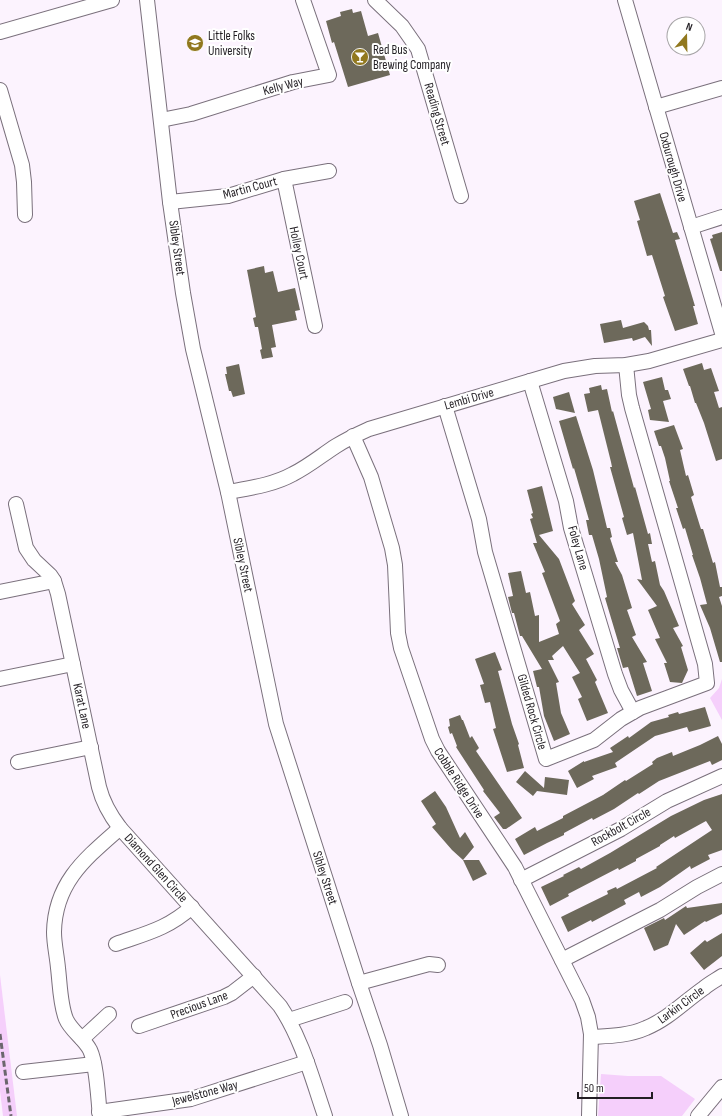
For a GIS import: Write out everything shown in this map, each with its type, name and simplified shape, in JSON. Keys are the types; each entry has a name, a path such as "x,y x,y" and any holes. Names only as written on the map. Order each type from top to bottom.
{"street":[{"path":"0,32 112,0"},
{"name":"Sibley Street","path":"147,0 177,256 193,349 228,492 276,724 380,1044 401,1116"},
{"name":"Kelly Way","path":"161,120 191,114 293,82 330,75 303,0"},
{"name":"Reading Street","path":"375,0 402,26 414,41 418,49 461,196"},
{"name":"Oxburough Drive","path":"625,0 722,333"},
{"path":"656,108 722,88"},
{"path":"0,90 22,165 25,215"},
{"name":"Martin Court","path":"170,202 228,196 284,179 330,171"},
{"name":"Holley Court","path":"284,179 315,326"},
{"path":"691,226 722,218"},
{"name":"Lembi Drive","path":"228,492 261,486 292,475 311,464 335,446 369,429 578,368 649,361 722,340"},
{"name":"Gilded Rock Circle","path":"445,406 479,519 485,552 546,759 594,740 633,712 707,682 705,664 632,408 629,395 626,364"},
{"name":"Foley Lane","path":"530,381 566,501 571,528 615,674 621,690 633,712"},
{"name":"Cobble Ridge Drive","path":"353,436 370,471 392,548 395,565 398,633 401,648 432,739 438,751 510,860 582,1000 588,1017 591,1037 589,1116"},
{"path":"0,592 54,581 34,560 26,548 16,504"},
{"name":"Karat Lane","path":"54,581 101,796 109,813 120,828"},
{"path":"0,679 73,664"},
{"path":"18,762 90,747"},
{"name":"Rockbolt Circle","path":"521,880 621,829 667,801 722,776"},
{"name":"Diamond Glen Circle","path":"100,1114 94,1064 90,1050 70,1026 64,1013 54,939 55,918 58,904 69,879 82,862 120,828 254,976 290,1020 300,1042 325,1116"},
{"path":"562,960 660,910 697,887 722,874"},
{"path":"116,944 164,927 180,918 192,907"},
{"path":"359,983 429,964 438,965"},
{"name":"Precious Lane","path":"139,1026 224,997 232,993 254,976"},
{"name":"Larkin Circle","path":"591,1037 629,1034 644,1029 672,1014 704,987 722,976"},
{"path":"290,1020 345,1002"},
{"path":"82,1039 109,1014"},
{"name":"Jewelstone Way","path":"100,1114 191,1099 307,1062"},
{"path":"23,1072 94,1064"},
{"path":"698,1116 722,1087"}],"shaded area":[{"path":"722,679 722,720 710,698 719,688"},
{"path":"0,975 17,1116 3,1116 0,1091"},
{"path":"601,1074 661,1076 695,1099 682,1116 598,1116"}],"building":[{"path":"352,9 353,13 361,11 368,36 378,33 390,75 348,87 334,42 332,43 326,21 341,16 340,12"},
{"path":"660,193 673,233 677,232 680,239 675,240 695,306 693,306 698,324 675,331 663,297 665,296 652,255 647,256 637,221 640,220 634,201"},
{"path":"722,232 722,271 720,271 710,239 713,238 712,235"},
{"path":"264,266 265,273 273,271 278,292 295,288 300,310 295,311 297,320 272,325 276,347 271,348 273,357 262,359 260,350 262,349 258,327 255,327 253,318 256,317 247,270"},
{"path":"621,320 623,328 644,322 648,326 649,330 651,330 652,346 645,337 633,341 632,338 604,343 600,324"},
{"path":"702,363 704,370 711,368 719,391 714,392 719,408 722,407 722,459 716,461 704,423 683,369"},
{"path":"239,364 245,394 233,397 231,391 229,391 225,374 227,374 226,367"},
{"path":"662,377 665,390 668,390 671,399 663,401 669,422 650,420 648,410 651,409 643,382"},
{"path":"601,385 602,390 607,389 612,412 613,411 634,488 635,487 648,534 650,533 652,544 648,544 652,562 655,561 660,585 679,626 673,628 683,646 681,647 688,670 682,683 670,682 664,663 667,663 655,639 660,638 648,610 657,606 637,579 642,580 633,533 627,535 622,518 624,517 610,467 612,467 611,462 598,410 588,412 584,394 590,393 589,388"},
{"path":"569,392 575,413 556,409 553,397"},
{"path":"576,416 593,470 607,528 610,528 612,537 610,538 618,562 615,562 622,575 632,608 627,610 636,635 632,637 647,662 643,663 652,691 637,696 628,667 623,668 617,648 620,648 605,598 607,597 599,559 592,535 589,535 586,520 589,520 559,421"},
{"path":"674,425 683,449 680,450 686,476 688,475 694,495 691,497 701,529 703,529 713,563 715,562 720,587 722,587 722,596 719,597 722,606 722,662 720,662 710,628 700,605 707,604 685,528 683,529 676,508 678,508 669,481 665,458 654,431"},
{"path":"542,486 553,531 539,535 559,559 575,601 572,604 585,625 579,630 594,654 586,659 597,680 595,682 608,713 587,721 578,699 582,697 572,677 580,673 563,646 552,656 554,660 548,660 559,682 556,683 561,713 570,734 554,741 544,716 539,687 537,687 533,671 542,669 522,636 520,636 508,597 513,596 508,573 521,571 526,593 530,592 535,616 539,615 539,642 559,634 556,624 560,621 542,573 545,572 533,543 537,543 530,519 533,518 531,514 533,513 527,490"},
{"path":"495,652 502,670 498,671 519,744 524,768 507,772 493,729 496,728 490,702 485,703 480,685 484,684 475,659"},
{"path":"705,707 711,726 689,732 687,727 655,736 615,763 617,767 592,776 594,779 577,788 568,771 584,761 613,752 610,748 628,736 629,738 651,722 669,717 668,715 678,712 679,714"},
{"path":"460,715 470,738 472,736 479,748 476,751 522,818 506,829 503,829 494,817 500,813 483,791 484,790 456,747 457,746 452,733 450,734 448,727 450,726 449,719"},
{"path":"718,736 722,744 722,760 712,765 710,761 659,781 614,809 593,820 592,818 564,833 564,835 524,855 515,839 535,827 537,831 563,818 563,816 603,795 653,764 652,762 657,758 672,752 673,756"},
{"path":"525,771 544,788 545,777 569,780 567,795 537,791 533,796 516,782"},
{"path":"435,791 446,807 460,838 465,832 474,847 463,860 432,827 436,824 421,801"},
{"path":"722,794 722,850 708,855 710,859 691,869 690,866 660,887 641,897 639,892 624,900 626,904 592,922 591,920 568,932 561,917 608,894 607,891 616,887 617,889 657,868 656,867 712,830 706,821 675,838 674,836 660,846 636,859 636,861 619,870 618,868 568,894 569,896 550,906 541,887 579,867 581,869 671,816 704,800"},
{"path":"463,860 479,860 487,874 473,881"},
{"path":"722,903 722,914 706,922 705,921 684,935 676,924 668,945 654,951 644,928 664,918 665,920 686,906 687,908"},
{"path":"722,933 722,956 704,970 690,953 705,940 707,942"}],"railway":[{"path":"0,1034 11,1116"}],"place":[{"name":"Little Folks University","path":"195,43"},
{"name":"Red Bus Brewing Company","path":"360,57"}]}
